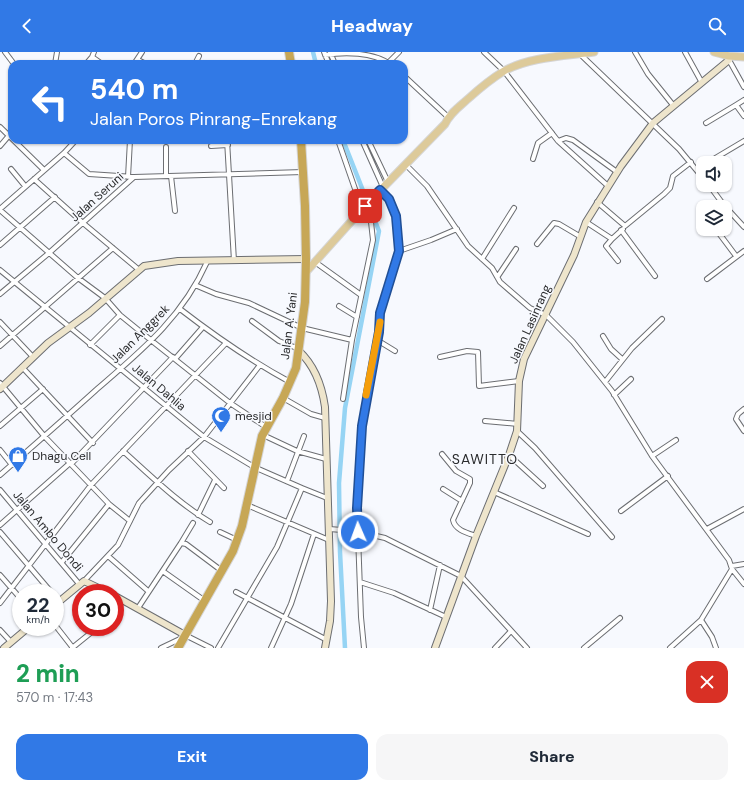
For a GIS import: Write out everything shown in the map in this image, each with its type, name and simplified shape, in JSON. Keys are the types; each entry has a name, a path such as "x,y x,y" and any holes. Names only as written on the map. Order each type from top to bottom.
{"highway":[{"name":"Jalan A. Yani","path":"178,648 222,571 237,540 263,435 291,382 299,350 306,272 301,144"}],"main road":[{"path":"306,272 364,206 445,124 448,117 479,90 504,71 522,64 562,54 594,52"},
{"path":"714,52 729,58 744,57"}],"street":[{"path":"89,60 94,52"},
{"path":"138,60 142,52"},
{"path":"392,60 399,52"},
{"path":"484,52 504,71 558,141 608,186"},
{"path":"635,52 648,74 673,105"},
{"path":"684,52 701,81"},
{"path":"324,53 357,54 376,60"},
{"path":"580,54 653,123 696,169"},
{"path":"197,60 199,56"},
{"path":"92,57 96,60"},
{"path":"729,58 744,87"},
{"name":"Jalan Lasinrang","path":"436,648 461,576 517,431 519,381 524,359 582,238 586,222 617,172 653,123 729,58"},
{"path":"408,80 448,117"},
{"path":"706,123 744,100"},
{"path":"736,105 744,116"},
{"path":"0,127 8,136 0,146"},
{"path":"533,159 538,143 552,133"},
{"path":"558,141 566,138 572,140 617,172"},
{"path":"719,156 744,141"},
{"path":"16,144 44,170"},
{"path":"72,144 0,209 78,278 105,298 120,315 230,403 266,427"},
{"path":"128,177 130,144"},
{"path":"211,146 219,144"},
{"path":"227,144 234,261"},
{"path":"340,144 371,222 373,240 352,340 343,399"},
{"path":"364,144 382,188 389,199 396,216 399,251 380,313 377,340 360,439 356,531 364,648"},
{"path":"369,144 382,188"},
{"path":"166,146 166,176"},
{"path":"64,153 89,174 134,177"},
{"path":"618,261 606,246 625,226 664,194 670,188 673,176 691,162"},
{"path":"406,164 427,186 470,248 498,276 500,282 530,308 546,315 573,342 605,382 652,456 707,529 744,584"},
{"path":"11,169 25,186"},
{"name":"Jalan Seruni","path":"0,294 49,253 134,177 303,172"},
{"path":"171,176 175,211"},
{"path":"34,179 82,223 138,269"},
{"path":"714,192 744,227"},
{"path":"0,245 55,198"},
{"path":"597,202 625,226"},
{"path":"482,259 514,208"},
{"path":"586,222 612,239"},
{"path":"537,244 554,223 559,224 582,238"},
{"path":"399,251 457,229"},
{"path":"621,230 656,276"},
{"path":"721,236 736,256"},
{"path":"0,346 112,248"},
{"path":"498,276 516,249"},
{"path":"706,279 744,251"},
{"path":"130,521 110,504 45,437 1,386 33,357 138,269 157,263 306,259"},
{"name":"Jalan Anggrek","path":"0,475 45,437 152,341 180,309 207,262"},
{"path":"315,262 362,295"},
{"name":"Jalan Dahlia","path":"0,270 90,345 204,436 254,467 327,498"},
{"path":"195,285 216,294 249,303 302,328 352,340"},
{"path":"339,306 357,318"},
{"path":"180,309 226,343 260,365 291,382"},
{"path":"90,345 120,315"},
{"path":"605,382 622,360 662,319"},
{"path":"252,321 279,341 299,350 311,366 324,397 327,498 331,529 329,540 331,600 328,640 325,648"},
{"path":"0,322 33,357"},
{"path":"0,525 93,443 203,327"},
{"path":"603,336 611,349 622,360"},
{"path":"377,340 395,351"},
{"path":"16,584 91,485 226,343"},
{"path":"440,357 466,351 478,352 479,386 519,381"},
{"path":"64,595 82,583 118,545 139,503 204,436 260,365"},
{"path":"22,367 93,443"},
{"path":"614,395 630,379"},
{"path":"0,426 43,389"},
{"path":"283,398 311,414 325,418"},
{"path":"744,409 738,414 736,419 744,432"},
{"path":"485,421 518,424"},
{"path":"517,431 535,448 612,536"},
{"path":"263,435 297,451 326,459"},
{"path":"287,481 297,451 304,436"},
{"path":"652,456 676,440"},
{"path":"0,450 12,465"},
{"path":"123,451 158,483 198,515 210,522"},
{"path":"188,451 224,488"},
{"path":"442,454 456,471 470,479 470,483 453,520 454,524 459,529 476,536"},
{"path":"509,455 543,486"},
{"path":"621,511 668,476"},
{"path":"198,515 215,480"},
{"path":"218,648 277,546 289,522 302,488"},
{"path":"443,489 462,501"},
{"name":"Jalan Ambo Dondi","path":"0,490 45,544 82,583"},
{"path":"494,492 588,534"},
{"path":"62,562 110,504"},
{"path":"247,504 329,540"},
{"path":"707,529 744,509"},
{"path":"138,608 148,591 164,572 193,523"},
{"path":"331,529 356,531 385,538 461,576 527,648"},
{"path":"0,532 45,584"},
{"path":"220,532 237,540"},
{"path":"271,648 285,619 314,534"},
{"path":"181,543 186,544 222,571"},
{"path":"108,556 148,591"},
{"path":"670,648 701,620 732,568 744,564"},
{"path":"430,610 440,565"},
{"path":"164,572 205,602"},
{"path":"0,575 12,589 0,603"},
{"path":"360,582 394,593 446,617"},
{"path":"236,592 285,619 328,640"},
{"path":"124,601 184,636 211,648"},
{"path":"584,648 620,618"},
{"path":"701,620 716,648"},
{"path":"0,630 11,642"},
{"path":"495,648 512,631"},
{"path":"4,648 18,636"},
{"path":"64,636 73,648 85,636"},
{"path":"161,648 184,636"}],"waterway":[{"path":"313,52 315,60"},
{"path":"345,144 379,231 345,408 339,483 340,552 345,648"}],"slow traffic":[{"path":"366,395 380,322"}],"place":[{"name":"mesjid","path":"221,433"},
{"name":"Dhagu Cell","path":"18,473"}],"district":[{"name":"SAWITTO","path":"485,459"}],"route":[{"path":"358,532 357,508 360,439 367,389 379,332 380,313 399,251 396,216 389,199 380,190 365,206"}]}
